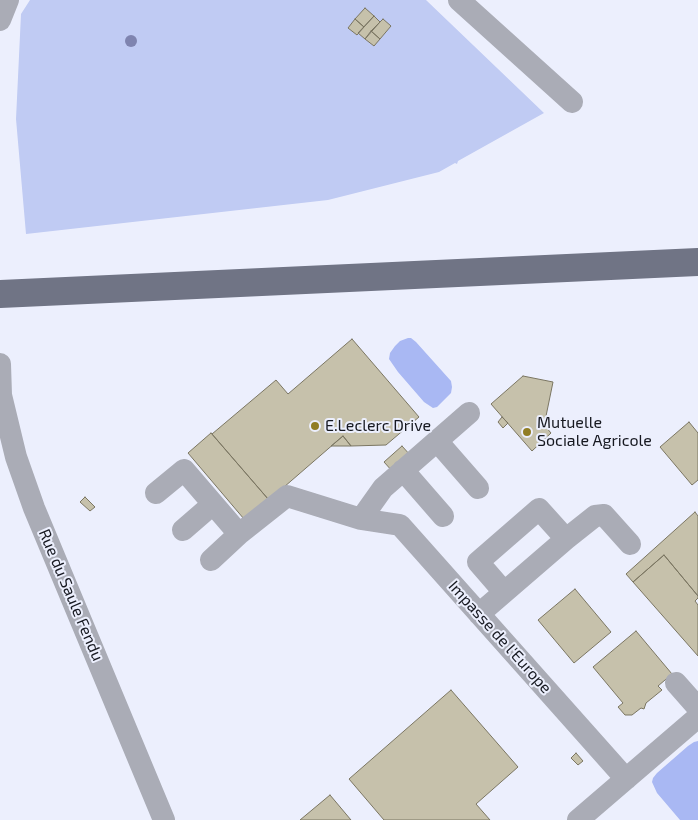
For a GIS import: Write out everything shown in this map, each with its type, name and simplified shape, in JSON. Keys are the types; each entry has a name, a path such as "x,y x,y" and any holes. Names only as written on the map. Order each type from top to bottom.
{"main road":[{"path":"0,294 698,262"}],"street":[{"path":"0,20 8,0"},
{"path":"459,0 572,102"},
{"name":"Rue du Saule Fendu","path":"0,364 1,395 16,457 34,508 164,820"},
{"path":"361,519 383,488 469,413"},
{"path":"437,441 478,488"},
{"path":"156,493 184,470 240,534 211,560"},
{"path":"403,470 443,516"},
{"name":"Impasse de l'Europe","path":"240,534 287,496 361,519 400,525 626,779"},
{"path":"183,530 214,504"},
{"path":"504,592 478,562 539,509 566,539"},
{"path":"479,614 595,516 604,515 630,544"},
{"path":"676,683 698,708"},
{"path":"578,820 698,717"}],"shaded area":[{"path":"30,0 426,0 544,113 458,161 457,164 455,163 439,172 328,200 26,234 16,119 21,14"},
{"path":"408,338 416,342 451,381 451,393 437,407 433,408 424,402 389,359 390,353 395,346 400,341"},
{"path":"698,741 698,820 680,820 657,793 652,782 657,773 688,746"}],"building":[{"path":"365,8 374,16 364,27 355,19"},
{"path":"374,16 380,22 365,39 358,33"},
{"path":"355,19 364,27 357,35 348,28"},
{"path":"383,19 391,26 380,39 371,31"},
{"path":"371,31 380,39 374,46 365,39"},
{"name":"E.Leclerc Drive","path":"352,339 419,417 386,445 351,446 343,436 269,500 212,434 276,380 288,394"},
{"path":"523,376 553,382 545,421 545,426 551,433 532,451 491,404"},
{"path":"502,417 508,423 503,428 498,422"},
{"path":"689,422 698,433 698,480 692,485 660,447"},
{"path":"211,433 268,499 244,519 188,453"},
{"path":"343,436 351,446 331,446"},
{"path":"402,446 411,456 393,472 384,462"},
{"path":"85,497 95,507 90,511 80,502"},
{"path":"695,512 698,516 698,596 664,555 633,582 626,574"},
{"path":"664,555 698,596 695,601 698,605 698,656 633,582"},
{"path":"575,589 611,632 574,663 538,620"},
{"path":"636,631 672,674 658,686 662,690 646,703 644,709 641,708 632,715 625,715 618,707 623,703 593,667"},
{"path":"451,690 518,767 476,804 490,820 384,820 349,779"},
{"path":"576,753 583,761 578,765 571,758"},
{"path":"330,795 351,820 300,820"}],"place":[{"name":"E.Leclerc Drive","path":"315,426"},
{"name":"Mutuelle Sociale Agricole","path":"527,432"}]}
